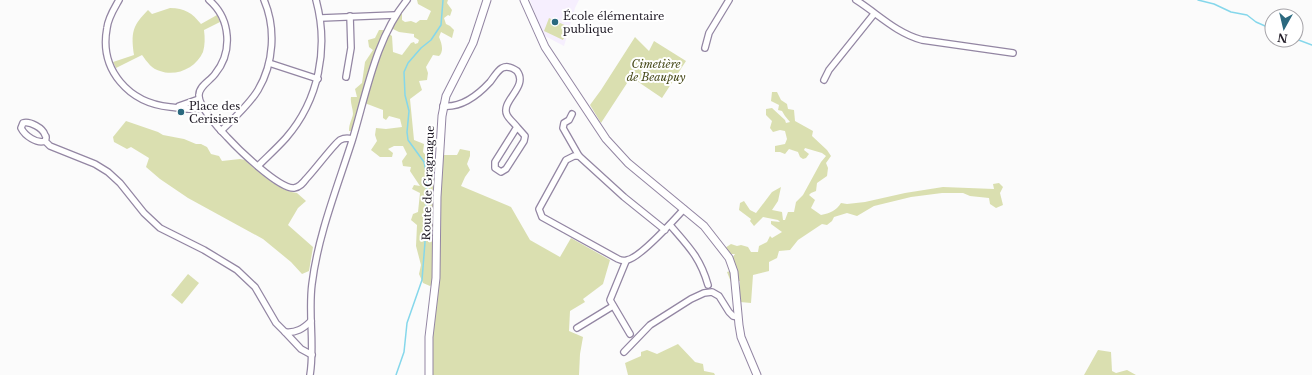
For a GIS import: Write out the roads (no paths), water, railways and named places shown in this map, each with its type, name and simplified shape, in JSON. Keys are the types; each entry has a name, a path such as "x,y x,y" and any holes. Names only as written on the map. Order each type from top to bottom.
{"street":[{"path":"119,0 111,14 106,34 107,54 114,71 122,84 136,96 152,104 189,109 203,107"},
{"path":"209,0 216,7 225,22 227,32 227,50 218,70 200,90 199,99 203,107 235,146 258,166 286,186 295,188 302,184 337,143 345,139 352,139"},
{"path":"221,130 255,95 264,78 269,63 272,30 264,0"},
{"path":"258,166 286,139 309,103 318,79 322,46 321,18 316,0"},
{"path":"310,375 312,355 311,293 315,263 377,57 395,15 407,0"},
{"name":"Route de Gragnague","path":"429,375 429,337 436,278 440,127 443,106 452,81 473,43 487,0"},
{"path":"524,0 545,47 606,139 628,163 704,226 729,258 734,272 741,337 757,375"},
{"path":"705,48 709,33 729,0"},
{"path":"856,0 898,31 913,38 1012,53"},
{"path":"824,80 829,70 874,14"},
{"path":"321,18 395,15"},
{"path":"346,77 351,48 350,16"},
{"path":"269,63 318,79"},
{"path":"443,106 450,107 461,104 483,89 502,68 514,68 520,74 520,82 506,112 507,116 517,127 525,136 524,141 506,169 501,172 495,168 495,162 517,127"},
{"path":"171,107 185,105 199,99"},
{"path":"572,114 569,120 564,123 563,128 579,156 624,197 665,230"},
{"path":"45,141 50,146 95,164 108,172 120,183 144,213 160,228 204,250 237,270 255,287 276,323 301,349 312,355"},
{"path":"579,156 574,156 566,160 538,210 542,217 618,259 626,260 638,255 670,225 684,209"},
{"path":"670,225 698,259 704,270 708,285"},
{"path":"626,260 610,300 630,334"},
{"path":"624,352 650,325 691,299 704,293 712,292 719,296 729,312 733,316 738,317"},
{"path":"577,328 613,306"},
{"path":"285,332 296,332 311,321"}],"waterway":[{"path":"396,375 404,352 407,323 422,280 427,175 424,162 408,140 407,132 409,111 405,95 404,72 408,63 421,48 431,40 441,25 443,0"},
{"path":"1198,0 1214,4 1231,12 1247,15 1256,22 1264,26"},
{"path":"1304,42 1312,45"}],"place":[{"name":"École élémentaire publique","path":"555,22"},
{"name":"Place des Cerisiers","path":"181,112"}],"park label":[{"name":"Cimetière de Beaupuy","path":"656,70"}]}
